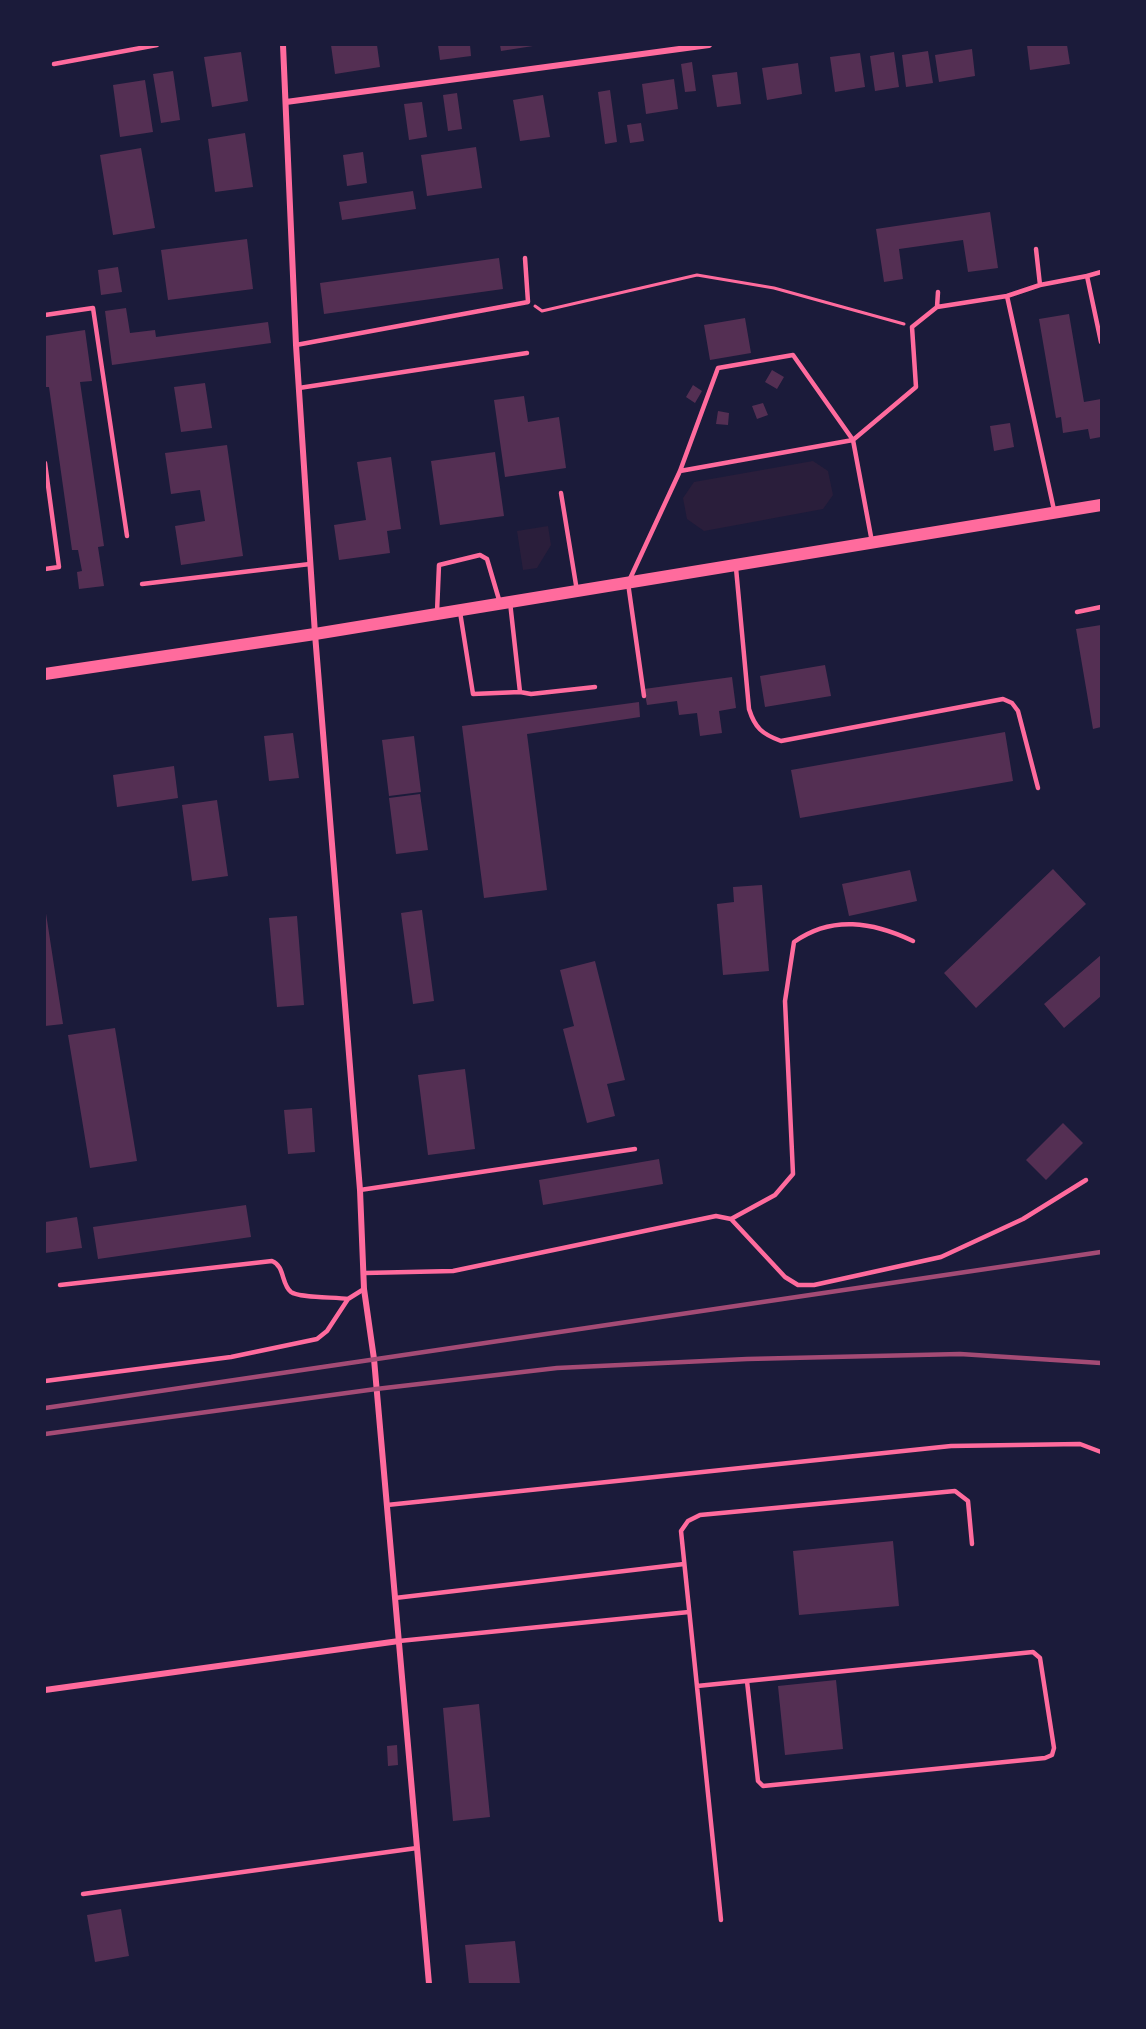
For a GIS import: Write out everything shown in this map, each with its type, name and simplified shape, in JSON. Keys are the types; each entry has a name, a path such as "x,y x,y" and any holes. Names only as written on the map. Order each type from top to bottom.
{"main road":[{"path":"45,674 315,634 1101,505"}],"street":[{"path":"283,45 299,388 310,564 360,1190 364,1289 374,1359 429,1984"},
{"path":"286,102 709,45"},
{"path":"45,1690 399,1641"}],"lane":[{"path":"54,64 158,45"},
{"path":"1036,249 1040,285"},
{"path":"297,345 528,302 525,258"},
{"path":"680,471 853,440 916,387 912,327 937,307 1006,296 1040,285 1101,272"},
{"path":"1087,276 1101,342"},
{"path":"937,307 938,292"},
{"path":"1006,296 1054,513"},
{"path":"45,315 93,308 127,536"},
{"path":"299,388 528,353"},
{"path":"644,696 628,583 680,471 718,368 793,355 853,440 872,543"},
{"path":"45,463 59,567 45,569"},
{"path":"561,493 577,591"},
{"path":"436,613 439,565 480,555 487,559 505,602 520,692"},
{"path":"142,584 310,564"},
{"path":"736,565 749,708 754,725 765,735 781,741 1003,699 1012,703 1018,711 1038,788"},
{"path":"1077,612 1101,607"},
{"path":"460,610 473,694 520,692 531,694 595,687"},
{"path":"731,1220 775,1195 793,1174 784,1001 794,942 810,931 843,923 874,926 912,940"},
{"path":"360,1190 635,1149"},
{"path":"365,1273 453,1271 716,1216 731,1220 785,1277 798,1285 814,1285 941,1257 1023,1219 1086,1180"},
{"path":"60,1285 272,1261 279,1266 286,1287 294,1294 348,1299"},
{"path":"45,1381 231,1357 317,1339 327,1331 348,1299 364,1289"},
{"path":"387,1505 951,1446 1070,1443 1080,1444 1101,1452"},
{"path":"721,1920 681,1531 688,1521 700,1515 955,1491 968,1501 972,1544"},
{"path":"395,1598 684,1564"},
{"path":"399,1641 689,1612"},
{"path":"697,1686 1033,1652 1040,1658 1054,1748 1052,1755 1045,1758 763,1786 758,1781 747,1681"},
{"path":"83,1894 417,1848"}],"path":[{"path":"528,302 542,311 697,275 774,288 912,327"}],"shaded area":[{"path":"813,461 828,471 833,495 823,509 704,531 687,519 683,498 694,482"},
{"path":"548,526 551,545 537,568 523,570 517,531"}],"building":[{"path":"331,45 377,45 380,67 335,74"},
{"path":"438,45 470,45 471,56 440,60"},
{"path":"500,45 533,45 533,46 501,51"},
{"path":"1027,45 1067,45 1070,64 1030,70"},
{"path":"972,49 975,76 939,82 935,55"},
{"path":"928,51 933,83 906,87 902,55"},
{"path":"241,52 248,101 212,107 204,57"},
{"path":"894,52 899,87 875,91 870,56"},
{"path":"860,53 865,87 835,92 830,57"},
{"path":"692,62 696,91 685,92 681,64"},
{"path":"798,63 802,94 767,100 762,68"},
{"path":"173,71 180,120 161,123 153,74"},
{"path":"737,72 741,104 717,107 712,75"},
{"path":"674,79 678,109 646,114 642,84"},
{"path":"145,80 153,132 120,137 113,85"},
{"path":"610,90 617,142 605,144 598,92"},
{"path":"457,93 462,129 448,131 443,95"},
{"path":"543,95 550,137 520,141 513,100"},
{"path":"422,102 427,137 409,140 404,104"},
{"path":"641,123 644,141 630,143 627,125"},
{"path":"245,133 253,187 215,192 208,139"},
{"path":"476,147 482,188 427,196 421,155"},
{"path":"141,148 155,228 113,235 100,155"},
{"path":"363,152 367,183 347,186 343,155"},
{"path":"413,191 416,209 342,220 339,202"},
{"path":"990,212 998,268 968,272 963,240 899,249 903,279 884,282 876,229"},
{"path":"247,239 253,289 168,300 161,250"},
{"path":"499,258 503,289 324,314 320,283"},
{"path":"118,267 122,292 101,295 98,270"},
{"path":"126,308 130,333 155,330 156,337 268,322 271,343 112,365 105,311"},
{"path":"1069,314 1084,402 1101,399 1101,437 1090,439 1088,429 1063,433 1061,417 1056,418 1039,319"},
{"path":"745,318 751,353 710,360 704,325"},
{"path":"85,330 92,381 80,382 104,546 98,547 104,586 79,589 77,572 82,571 78,550 72,550 49,387 45,387 45,336"},
{"path":"772,370 784,377 777,389 765,382"},
{"path":"205,383 212,428 181,432 174,387"},
{"path":"693,385 702,391 695,403 686,397"},
{"path":"524,396 528,422 559,417 566,468 505,477 494,400"},
{"path":"763,403 768,415 757,419 752,406"},
{"path":"718,411 729,413 728,425 716,424"},
{"path":"1010,423 1014,447 994,451 990,426"},
{"path":"227,445 243,556 181,565 175,526 205,521 200,490 171,494 165,453"},
{"path":"495,452 504,516 440,525 431,461"},
{"path":"391,457 401,529 387,531 390,553 339,560 334,525 366,520 357,462"},
{"path":"1101,625 1101,727 1093,729 1076,629"},
{"path":"825,665 831,696 765,707 760,676"},
{"path":"732,677 736,708 719,711 722,733 700,736 697,713 679,715 677,701 647,705 644,689"},
{"path":"639,702 640,717 527,734 547,890 484,898 462,726"},
{"path":"1005,732 1013,781 800,818 791,770"},
{"path":"293,733 299,778 269,781 264,736"},
{"path":"414,736 421,792 389,796 382,740"},
{"path":"174,766 178,798 117,807 113,775"},
{"path":"420,794 428,850 396,854 389,798"},
{"path":"217,800 228,876 192,881 182,805"},
{"path":"1053,869 1086,904 976,1008 944,973"},
{"path":"910,870 917,901 849,916 842,884"},
{"path":"762,885 769,971 723,975 717,904 734,902 733,887"},
{"path":"45,907 63,1024 45,1026"},
{"path":"422,910 434,1001 413,1004 401,913"},
{"path":"297,916 304,1005 277,1007 269,918"},
{"path":"1101,955 1101,996 1064,1028 1044,1004"},
{"path":"595,961 625,1080 607,1084 615,1116 587,1123 563,1029 574,1026 560,970"},
{"path":"115,1028 137,1161 90,1168 68,1035"},
{"path":"465,1069 475,1149 428,1155 418,1075"},
{"path":"312,1108 315,1152 288,1154 284,1110"},
{"path":"1063,1123 1083,1143 1046,1180 1026,1160"},
{"path":"659,1159 663,1184 543,1205 539,1180"},
{"path":"246,1205 251,1237 98,1259 93,1227"},
{"path":"77,1217 82,1248 45,1253 45,1222"},
{"path":"893,1541 899,1606 799,1615 793,1551"},
{"path":"836,1680 843,1749 785,1755 778,1686"},
{"path":"479,1704 490,1817 453,1821 443,1708"},
{"path":"397,1745 398,1765 388,1766 387,1746"},
{"path":"121,1909 129,1956 95,1962 87,1915"},
{"path":"515,1941 520,1984 469,1984 465,1945"}],"railway":[{"path":"45,1408 1101,1252"},
{"path":"45,1434 376,1389 557,1368 747,1359 960,1354 1101,1363"}]}
